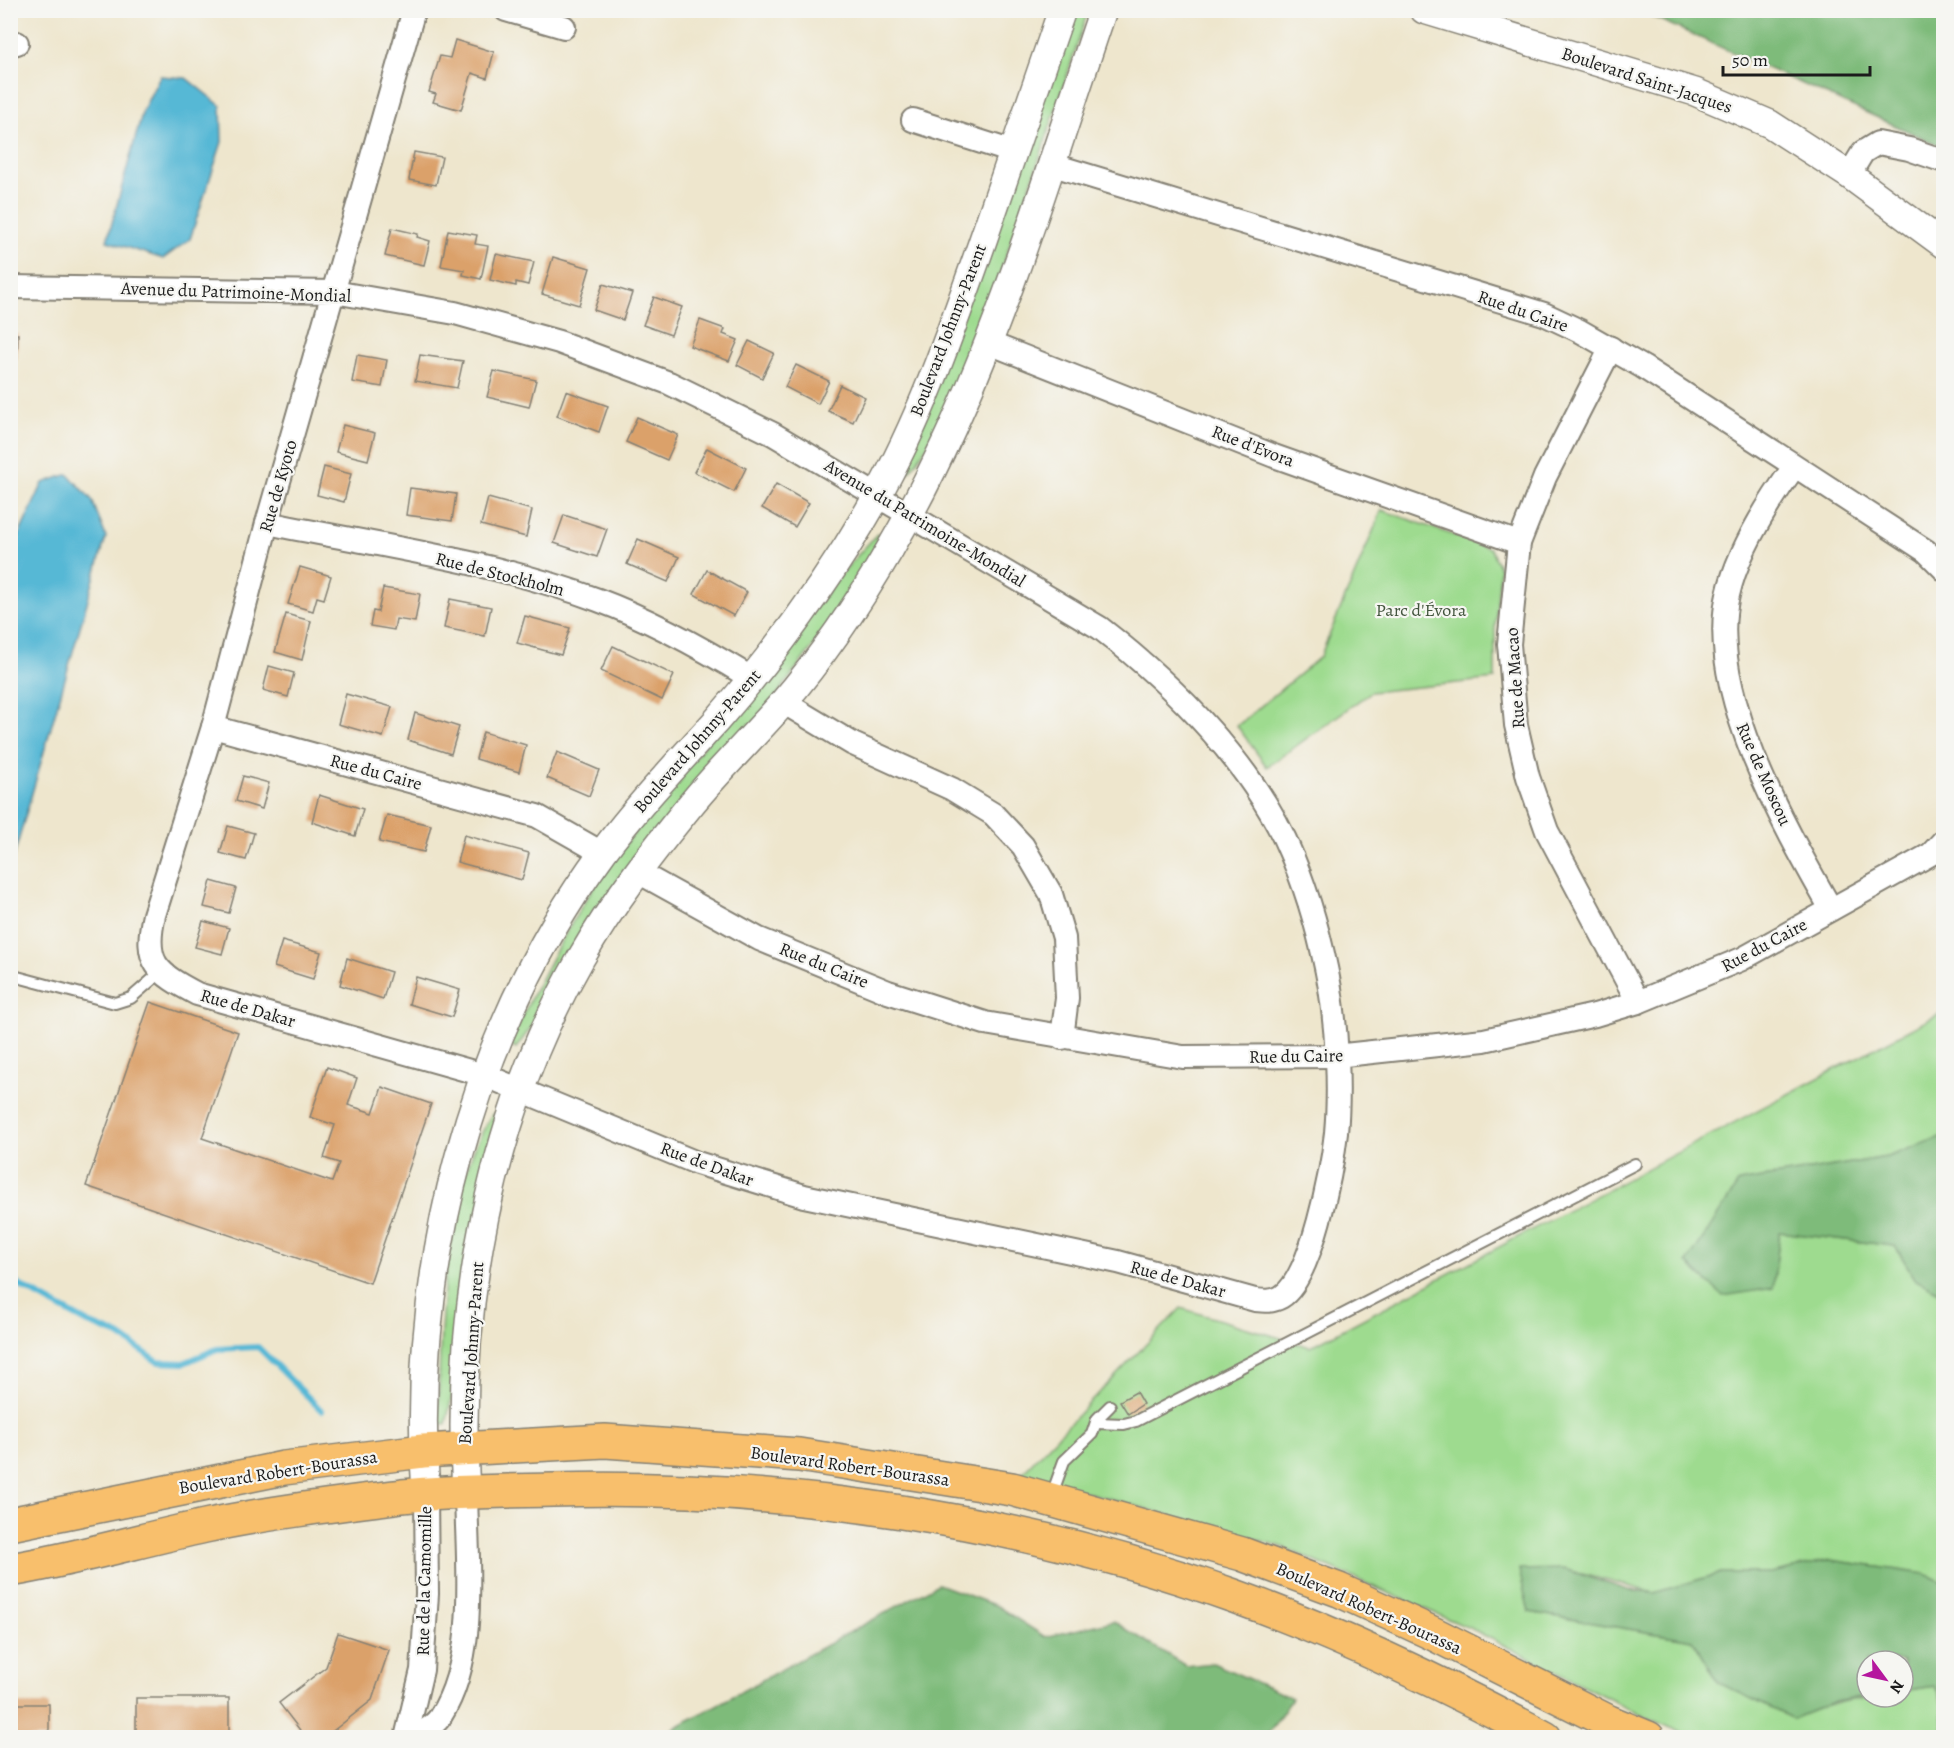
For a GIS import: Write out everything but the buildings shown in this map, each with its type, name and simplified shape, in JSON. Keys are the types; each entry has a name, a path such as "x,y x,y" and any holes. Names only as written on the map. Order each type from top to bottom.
{"highway":[{"name":"Boulevard Robert-Bourassa","path":"10,1524 284,1468 423,1450 605,1441 800,1455 1012,1489 1242,1554 1339,1590 1432,1633 1610,1722 1648,1737"},
{"name":"Boulevard Robert-Bourassa","path":"10,1570 208,1525 426,1494 605,1489 746,1494 870,1507 1009,1532 1121,1561 1231,1595 1372,1651 1545,1737"}],"street":[{"name":"Rue de Kyoto","path":"158,966 148,940 153,915 213,727 267,523 414,10"},
{"path":"506,10 564,27"},
{"name":"Boulevard Johnny-Parent","path":"426,1494 423,1450 428,1338 443,1227 458,1161 484,1075 520,993 552,931 602,853 653,789 751,678 833,566 877,495 924,399 950,333 1062,10"},
{"name":"Boulevard Johnny-Parent","path":"466,1493 463,1449 471,1306 480,1242 497,1165 519,1089 553,1011 581,957 638,872 695,799 783,702 867,587 909,513 952,432 988,343 1103,10"},
{"name":"Boulevard Saint-Jacques","path":"1424,10 1724,103 1770,124 1849,175 1944,245"},
{"path":"912,120 1013,152"},
{"path":"1849,175 1863,152 1878,143 1944,160"},
{"name":"Rue du Caire","path":"1050,164 1544,314 1611,348 1926,551 1944,569"},
{"name":"Avenue du Patrimoine-Mondial","path":"10,287 334,292 454,314 559,342 669,383 773,434 1100,628 1142,661 1227,748 1266,807 1293,856 1315,922 1330,989 1335,1056 1336,1132 1325,1196 1303,1270 1282,1296"},
{"name":"Rue d'Evora","path":"988,343 1274,456 1519,543"},
{"name":"Rue de Macao","path":"1611,348 1545,477 1519,543 1509,644 1516,725 1528,777 1547,831 1638,1002"},
{"name":"Rue de Moscou","path":"1794,466 1749,541 1728,595 1723,652 1740,724 1800,853 1831,909"},
{"name":"Rue de Stockholm","path":"267,523 528,577 598,600 648,621 706,650 751,678"},
{"path":"783,702 853,744 960,794 993,814 1023,846 1052,894 1064,938 1067,998 1062,1038"},
{"name":"Rue du Caire","path":"213,727 537,816 602,853"},
{"name":"Rue du Caire","path":"638,872 759,939 888,992 985,1023 1183,1058 1335,1056 1484,1040 1595,1015 1638,1002 1742,959 1931,854 1944,840"},
{"name":"Rue de Dakar","path":"158,966 168,979 197,994 484,1075 696,1162 804,1196 1118,1263 1255,1300 1269,1301 1282,1296"},
{"path":"416,1737 439,1719 456,1684 468,1614 466,1493"},
{"name":"Rue de la Camomille","path":"405,1737 422,1670 427,1594 426,1494"}],"lane":[{"path":"10,975 115,1003 131,998 158,966"},
{"path":"1096,1423 1125,1424 1137,1421 1635,1164"},
{"path":"1050,1500 1064,1461 1092,1434 1102,1411 1110,1406"}],"green space":[{"path":"1075,11 1088,11 980,333 942,419 909,472 903,467"},
{"path":"1640,11 1935,11 1943,16 1943,147"},
{"name":"Parc d'Évora","path":"1382,510 1490,548 1500,569 1495,626 1495,679 1371,692 1267,767 1237,726 1320,657"},
{"path":"877,534 883,539 813,646 516,1048 509,1044 552,958 601,875 848,566"},
{"path":"1943,1012 1943,1136 1887,1157 1739,1182 1773,1288 1780,1232 1895,1246 1916,1280 1943,1294 1943,1582 1925,1574 1830,1560 1771,1573 1721,1573 1654,1593 1564,1569 1529,1612 1693,1640 1719,1683 1793,1719 1822,1708 1855,1700 1855,1709 1915,1709 1915,1689 1935,1686 1943,1706 1943,1737 1692,1737 1641,1715 1476,1631 1280,1546 1021,1474 1181,1308 1310,1347"},
{"path":"492,1114 499,1117 453,1390 446,1424 438,1423 441,1322 448,1254 462,1187 472,1155"},
{"path":"1943,1136 1943,1294 1916,1280 1895,1246 1780,1232 1773,1288 1723,1296 1687,1263 1739,1182 1887,1157"},
{"path":"1830,1560 1925,1574 1943,1582 1943,1700 1934,1686 1915,1689 1915,1649 1855,1649 1855,1698 1835,1702 1793,1719 1719,1683 1693,1640 1529,1612 1519,1570 1564,1569 1628,1590 1654,1593 1721,1573 1771,1573"},
{"path":"938,1584 997,1606 1045,1637 1113,1621 1186,1666 1213,1663 1292,1698 1266,1737 658,1737"}],"water":[{"path":"160,76 186,78 221,106 222,142 190,239 163,259 107,241 143,110"},
{"path":"68,474 92,500 106,537 11,866 11,552 43,483"}],"waterway":[{"path":"10,1280 88,1323 119,1335 158,1362 184,1363 217,1349 258,1347 322,1411"}]}
